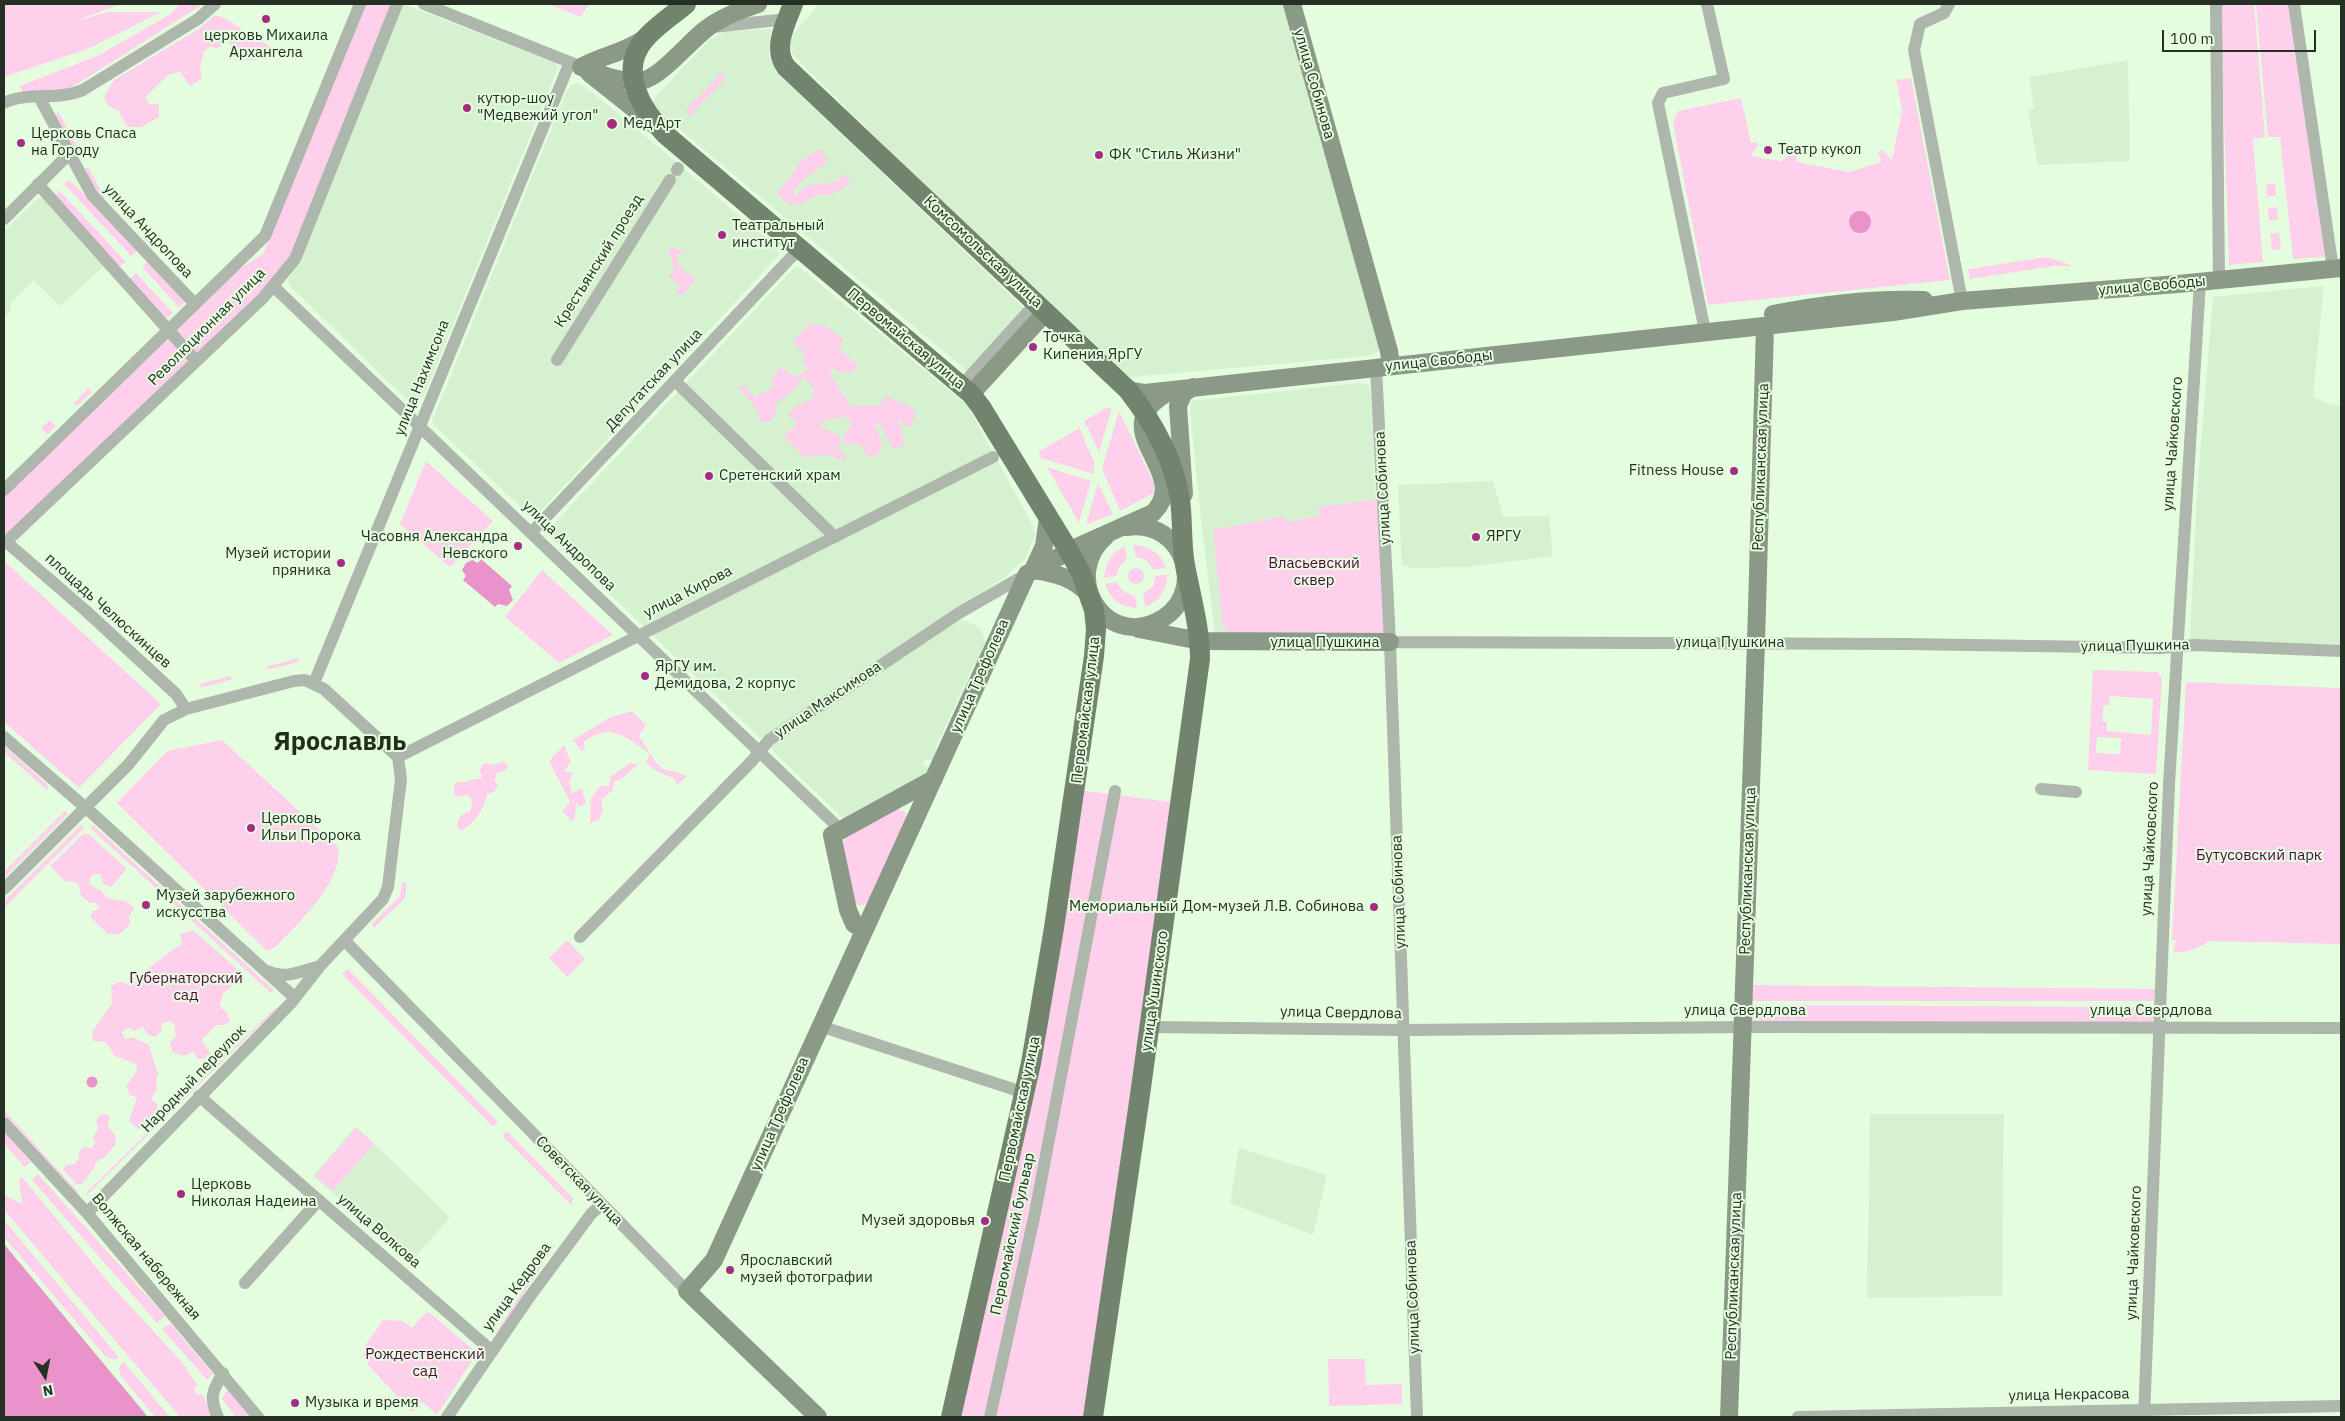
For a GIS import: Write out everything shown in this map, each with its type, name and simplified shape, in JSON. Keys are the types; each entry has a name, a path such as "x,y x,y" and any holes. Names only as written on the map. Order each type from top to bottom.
{"main road":[{"path":"575,65 626,51 686,4"},
{"path":"575,65 634,82 652,78 708,27 723,18 758,4"},
{"name":"улица Собинова","path":"1292,4 1389,351 1383,367"},
{"name":"Комсомольская улица","path":"790,11 780,48 782,60 789,70 1128,390 1145,412 1164,447 1172,468 1181,513 1185,565"},
{"path":"634,82 636,56 645,38"},
{"name":"Первомайская улица","path":"575,65 666,135 966,390 981,407 1069,551 1090,596 1096,629 1094,656 1054,928 1025,1094 951,1417"},
{"name":"Первомайская улица","path":"634,82 644,108 666,135"},
{"name":"улица Свободы","path":"1128,390 1145,393 1383,367 1705,331 1765,319 1892,305 2200,282 2337,268"},
{"path":"966,390 1041,307"},
{"name":"Республиканская улица","path":"1729,1417 1756,643 1765,319"},
{"name":"Комсомольская улица","path":"1181,513 1184,483 1178,406 1183,394 1193,387"},
{"name":"улица Свободы","path":"1145,412 1156,399 1173,390"},
{"name":"улица Максимова","path":"1030,572 1069,551 1153,513 1163,500 1163,482 1142,428 1145,412"},
{"name":"улица Трефолева","path":"687,1290 714,1260 864,930 1030,572 1044,546 1048,518"},
{"path":"1030,572 1067,578 1084,588 1102,613 1120,624 1144,626 1166,617 1174,609 1183,594 1186,576 1185,565 1175,545 1160,532 1140,526 1114,531 1097,546 1088,561 1086,579 1090,596"},
{"name":"улица Ушинского","path":"1093,1417 1150,1027 1194,707 1200,641 1185,565"},
{"name":"улица Пушкина","path":"1120,624 1200,641 1390,642"},
{"path":"864,930 854,924 848,910 834,828 890,804 934,779"},
{"path":"890,804 901,802 910,806 914,814 914,824"},
{"name":"Советская улица","path":"687,1290 818,1417"}],"street":[{"path":"4,103 16,99 65,95 83,90 198,19 216,4"},
{"name":"Революционная улица","path":"4,490 266,234 360,4"},
{"name":"Революционная улица","path":"5,541 196,362 273,286 295,259 397,4"},
{"name":"Первомайская улица","path":"424,4 575,65"},
{"path":"1705,331 1658,103 1663,93 1724,79 1707,4"},
{"path":"1949,4 1944,12 1920,24 1914,50 1962,301"},
{"path":"2216,4 2219,280"},
{"path":"2294,4 2337,268"},
{"path":"708,27 790,11"},
{"name":"улица Нахимсона","path":"314,683 560,86 575,65"},
{"name":"улица Андропова","path":"39,97 94,198 195,304"},
{"path":"5,216 69,154"},
{"name":"Крестьянский проезд","path":"556,360 675,173"},
{"path":"38,184 196,362"},
{"name":"Депутатская улица","path":"531,533 799,249"},
{"name":"улица Чайковского","path":"2144,1413 2168,793 2200,282"},
{"name":"улица Андропова","path":"273,286 759,751 834,828"},
{"name":"улица Собинова","path":"1383,367 1390,642 1417,1417"},
{"path":"675,380 835,537"},
{"name":"улица Кирова","path":"398,757 994,457"},
{"name":"площадь Челюскинцев","path":"5,541 120,642 176,694 186,709"},
{"name":"улица Максимова","path":"580,937 769,740 959,612 1030,572"},
{"name":"улица Пушкина","path":"1390,642 2195,645 2341,652"},
{"path":"4,890 128,765 164,720 186,709 294,681 305,680 314,683 331,696 398,757"},
{"path":"4,737 86,808 295,998"},
{"name":"Народный переулок","path":"87,1212 295,998 320,966 383,899 388,887 401,779 398,757"},
{"path":"2041,788 2076,792"},
{"name":"Первомайский бульвар","path":"990,1417 1037,1203 1115,791"},
{"name":"Советская улица","path":"344,941 687,1290"},
{"path":"261,967 273,974 285,976 320,966"},
{"path":"820,1026 1025,1094"},
{"name":"улица Свердлова","path":"1150,1027 1404,1030 1742,1027 2341,1028"},
{"name":"улица Волкова","path":"199,1096 492,1351"},
{"name":"Волжская набережная","path":"4,1123 87,1212 258,1417"},
{"path":"245,1283 319,1200"},
{"name":"улица Кедрова","path":"447,1417 581,1227 602,1204"},
{"path":"218,1417 212,1406 212,1390 223,1373"},
{"name":"улица Некрасова","path":"1798,1417 2144,1413 2341,1406"}],"shaded area":[{"path":"819,4 1285,4 1380,347 1379,351 1369,356 1130,377 897,158 793,55 790,45 794,33"},
{"path":"406,5 555,63 558,68 424,395 421,399 413,401 406,399 290,286 288,280 298,262 402,6"},
{"path":"771,29 769,55 775,71 1025,309 968,372 656,109 655,97 709,40 727,31"},
{"path":"2128,60 2130,161 2038,165 2028,111 2034,108 2029,77"},
{"path":"576,83 584,86 631,124 776,247 779,255 537,515 531,517 432,421 567,91 572,84"},
{"path":"38,198 43,198 104,266 60,306 33,280 10,305 11,310 4,318 4,231"},
{"path":"1860,211 1868,214 1871,222 1868,230 1860,233 1852,230 1849,222 1852,214"},
{"path":"798,266 967,405 1032,524 1035,535 1026,558 1005,577 760,738 550,537 548,530 794,268"},
{"path":"2324,286 2313,397 2332,405 2341,406 2341,646 2190,639 2197,494 2213,297"},
{"path":"1358,383 1368,384 1371,393 1382,624 1380,629 1215,633 1199,503 1190,408 1191,401","holes":["1328,507 1223,628 1284,516 1286,522 1320,516 1319,508"]},
{"name":"ЯРГУ","path":"1493,481 1503,517 1549,516 1553,556 1468,567 1409,568 1409,566 1402,566 1398,485"},
{"path":"481,559 512,586 509,590 513,600 507,606 498,604 495,607 463,580 466,576 462,570 466,563 472,560 478,563"},
{"path":"958,620 977,626 983,634 986,643 978,663 975,662 935,749 937,755 934,760 924,759 923,765 929,767 930,772 844,819 773,751 771,746"},
{"path":"92,1076 98,1082 92,1088 86,1082"},
{"path":"1870,1114 2004,1114 2002,1296 1867,1298"},
{"path":"356,1126 450,1217 412,1261 313,1176"},
{"path":"1239,1148 1327,1175 1313,1235 1230,1203"},
{"path":"4,1244 148,1417 4,1417"}],"green space":[{"path":"4,4 120,4 74,22 107,12 161,12 88,49 4,77"},
{"path":"180,4 203,4 60,93 24,96 20,86 99,55 169,15"},
{"path":"365,4 392,4 291,259 258,295 7,534 4,532 4,496 235,272 263,254"},
{"path":"548,4 589,4 581,17"},
{"path":"2220,4 2254,4 2265,137 2253,139 2263,262 2229,265"},
{"path":"2256,4 2290,4 2325,257 2293,259 2280,137 2268,137"},
{"path":"214,16 221,16 271,47 254,60 245,60 229,43 221,41 220,47 216,49 211,46 204,51 200,68 202,79 190,86 180,72 170,74 145,97 149,104 159,104 159,117 142,127 127,127 118,110 109,107 104,97 114,80 200,28"},
{"path":"721,73 726,78 690,116 685,111"},
{"path":"1911,78 1950,280 1708,305 1673,123 1678,111 1741,98 1751,143 1757,142 1758,146 1751,156 1782,161 1796,148 1797,162 1849,172 1881,162 1878,152 1883,150 1892,160 1902,110 1896,80"},
{"path":"58,111 81,154 76,156 56,116"},
{"path":"819,149 829,161 804,179 793,191 795,196 808,185 837,182 843,173 852,182 833,194 819,195 801,204 789,205 776,193 787,182 801,160"},
{"path":"88,167 107,203 95,193 83,170"},
{"path":"68,181 73,183 138,250 131,256 64,184"},
{"path":"2275,183 2276,196 2267,197 2266,184"},
{"path":"58,189 126,262 118,268 56,196"},
{"path":"2277,207 2278,220 2269,221 2268,208"},
{"path":"2279,233 2281,249 2272,250 2270,234"},
{"path":"668,247 686,251 677,254 679,263 685,272 697,278 683,295 675,294 680,287 669,276 674,270"},
{"path":"2047,257 2074,266 2054,266 1970,279 1968,269"},
{"path":"148,261 185,301 179,307 142,267"},
{"path":"136,273 173,313 164,321 128,280"},
{"path":"810,324 824,325 844,340 838,348 858,365 853,372 843,373 833,368 830,375 852,407 880,405 885,396 911,407 916,414 910,428 899,420 905,445 892,448 880,423 875,424 882,444 878,455 868,457 859,444 846,445 843,437 852,425 845,416 820,422 821,428 833,432 842,439 838,449 847,457 845,461 825,455 805,458 784,437 798,422 788,416 802,403 814,400 811,397 815,390 803,376 796,388 776,404 776,414 770,422 760,422 757,409 739,388 742,385 755,397 773,387 771,379 778,372 778,365 795,377 808,369 804,364 803,350 792,342"},
{"path":"88,388 92,392 77,406 74,403"},
{"path":"1107,407 1112,409 1099,452 1084,421"},
{"path":"1119,411 1154,483 1154,493 1120,511 1102,469"},
{"path":"50,420 56,426 47,435 41,428"},
{"path":"1078,425 1095,464 1093,474 1041,458 1038,452 1078,429"},
{"path":"426,461 493,521 450,567 400,524"},
{"path":"1047,467 1091,481 1079,523"},
{"path":"1098,483 1113,514 1086,525"},
{"name":"Власьевский сквер","path":"1380,499 1387,641 1228,641 1227,628 1223,628 1213,530 1284,516 1286,522 1319,516 1318,507"},
{"path":"1133,545 1144,546 1154,551 1161,558 1166,568 1154,570 1146,560 1136,557"},
{"path":"1125,546 1127,559 1119,567 1116,576 1104,578 1110,559"},
{"path":"4,561 161,704 79,788 4,722"},
{"path":"1133,568 1139,568 1144,573 1142,582 1133,584 1128,579 1128,573"},
{"path":"542,570 613,635 559,663 505,617"},
{"path":"1167,574 1166,585 1162,594 1145,607 1143,594 1153,586 1155,576"},
{"path":"1117,582 1123,591 1135,596 1137,608 1121,604 1113,598 1105,584"},
{"path":"298,658 299,662 267,670 268,666"},
{"path":"2093,670 2157,672 2162,678 2156,774 2088,770","holes":["2110,696 2153,699 2151,735 2107,731 2107,722 2102,721 2104,705 2109,705","2097,737 2121,738 2120,754 2096,753"]},
{"path":"230,676 233,679 201,688 200,684"},
{"name":"Бутусовский парк","path":"2186,682 2341,688 2341,944 2209,941 2192,950 2173,952 2176,940 2172,940"},
{"path":"632,711 646,725 639,736 658,764 664,769 687,776 677,785 675,779 654,770 646,763 650,754 619,734 611,732 594,736 584,742 585,749 581,751 573,740 611,717"},
{"path":"222,740 338,847 338,860 327,888 306,915 275,948 267,951 117,803 167,751"},
{"path":"564,745 571,762 564,771 573,773 569,783 572,793 582,788 586,803 581,807 576,804 575,818 572,821 562,811 570,802 549,761"},
{"path":"4,746 47,784 48,791 4,752"},
{"path":"501,762 506,763 508,767 506,770 497,773 495,780 498,786 494,792 487,794 484,805 478,815 461,831 457,827 458,821 462,815 470,811 472,806 471,798 467,795 459,797 454,795 454,785 458,782 480,779 482,776 479,770 485,763 494,765"},
{"path":"630,763 638,764 622,779 614,782 613,790 601,800 603,810 599,820 590,823 591,798 601,785 609,787 610,777"},
{"path":"1079,790 1178,803 1084,1417 954,1417"},
{"path":"896,808 905,812 907,819 869,900 864,905 858,905 854,901 842,844 846,837"},
{"path":"65,811 68,814 4,878 4,872"},
{"path":"81,825 84,828 4,908 4,901"},
{"path":"93,825 274,990 271,993 90,828"},
{"path":"83,834 89,834 127,869 111,887 103,884 100,874 92,875 89,884 102,891 107,898 128,902 134,908 129,917 131,923 120,934 108,934 90,917 93,911 99,908 96,903 90,903 81,896 78,883 65,881 50,866"},
{"path":"402,882 407,883 405,898 374,928 372,924 400,896"},
{"name":"Губернаторский сад","path":"193,930 236,968 238,979 223,993 220,1006 227,1013 230,1021 224,1025 216,1025 202,1040 210,1053 204,1059 198,1059 193,1052 183,1056 172,1052 170,1043 176,1036 174,1024 169,1021 162,1024 161,1032 155,1037 147,1034 143,1027 135,1031 128,1028 122,1032 125,1039 132,1037 149,1045 158,1074 156,1079 157,1089 151,1099 158,1105 154,1115 139,1130 129,1121 137,1097 130,1095 126,1086 137,1071 136,1064 115,1056 106,1042 93,1041 92,1032 112,1003 111,986 121,981 130,986 136,983 139,975 182,944 180,934"},
{"path":"567,940 585,959 567,977 549,958"},
{"path":"348,969 498,1122 493,1127 342,974"},
{"path":"1748,985 2155,989 2154,1001 1747,1001"},
{"path":"1747,1005 2154,1007 2153,1023 1746,1023"},
{"path":"276,1009 87,1195 86,1193"},
{"path":"4,1110 78,1192 75,1194 4,1114"},
{"path":"101,1114 107,1114 110,1118 108,1126 115,1135 116,1144 105,1157 96,1162 94,1168 82,1184 76,1184 63,1169 67,1165 74,1164 80,1158 78,1153 83,1147 91,1148 95,1143 93,1137 98,1129 96,1120"},
{"path":"356,1128 374,1144 333,1191 315,1176"},
{"path":"4,1131 31,1162 24,1167 4,1143"},
{"path":"507,1131 572,1197 571,1205 502,1136"},
{"path":"38,1174 165,1316 157,1323 32,1180"},
{"path":"22,1177 110,1284 182,1362 198,1386 195,1388 195,1393 198,1395 202,1394 214,1417 180,1417 4,1210 4,1195 22,1204 19,1180"},
{"path":"4,1220 119,1357 115,1360 105,1356 4,1237"},
{"path":"552,1245 554,1246 498,1334 496,1333"},
{"name":"Рождественский сад","path":"429,1312 477,1353 437,1415 422,1402 412,1412 369,1366 363,1355 366,1344 383,1320 403,1321 412,1328 421,1317"},
{"path":"170,1323 213,1374 207,1380 162,1329"},
{"path":"1328,1359 1365,1359 1366,1385 1402,1384 1402,1404 1329,1406"},
{"path":"124,1362 170,1417 155,1417 120,1375 119,1366"},
{"path":"228,1388 250,1417 236,1417 222,1399"}],"place":[{"name":"церковь Михаила Архангела","path":"266,19"},
{"name":"кутюр-шоу \"Медвежий угол\"","path":"467,108"},
{"name":"Мед Арт","path":"612,124"},
{"name":"Церковь Спаса на Городу","path":"21,143"},
{"name":"Театр кукол","path":"1768,150"},
{"name":"ФК \"Стиль Жизни\"","path":"1099,155"},
{"name":"Театральный институт","path":"722,235"},
{"name":"Точка Кипения ЯрГУ","path":"1033,347"},
{"name":"Fitness House","path":"1734,471"},
{"name":"Сретенский храм","path":"709,476"},
{"name":"ЯРГУ","path":"1476,537"},
{"name":"Часовня Александра Невского","path":"518,546"},
{"name":"Музей истории пряника","path":"341,563"},
{"name":"ЯрГУ им. Демидова, 2 корпус","path":"645,676"},
{"name":"Церковь Ильи Пророка","path":"251,828"},
{"name":"Музей зарубежного искусства","path":"146,905"},
{"name":"Мемориальный Дом-музей Л.В. Собинова","path":"1374,907"},
{"name":"Церковь Николая Надеина","path":"181,1194"},
{"name":"Музей здоровья","path":"985,1221"},
{"name":"Ярославский музей фотографии","path":"730,1270"},
{"name":"Музыка и время","path":"295,1403"}],"district":[{"name":"Ярославль","path":"340,743"}]}
